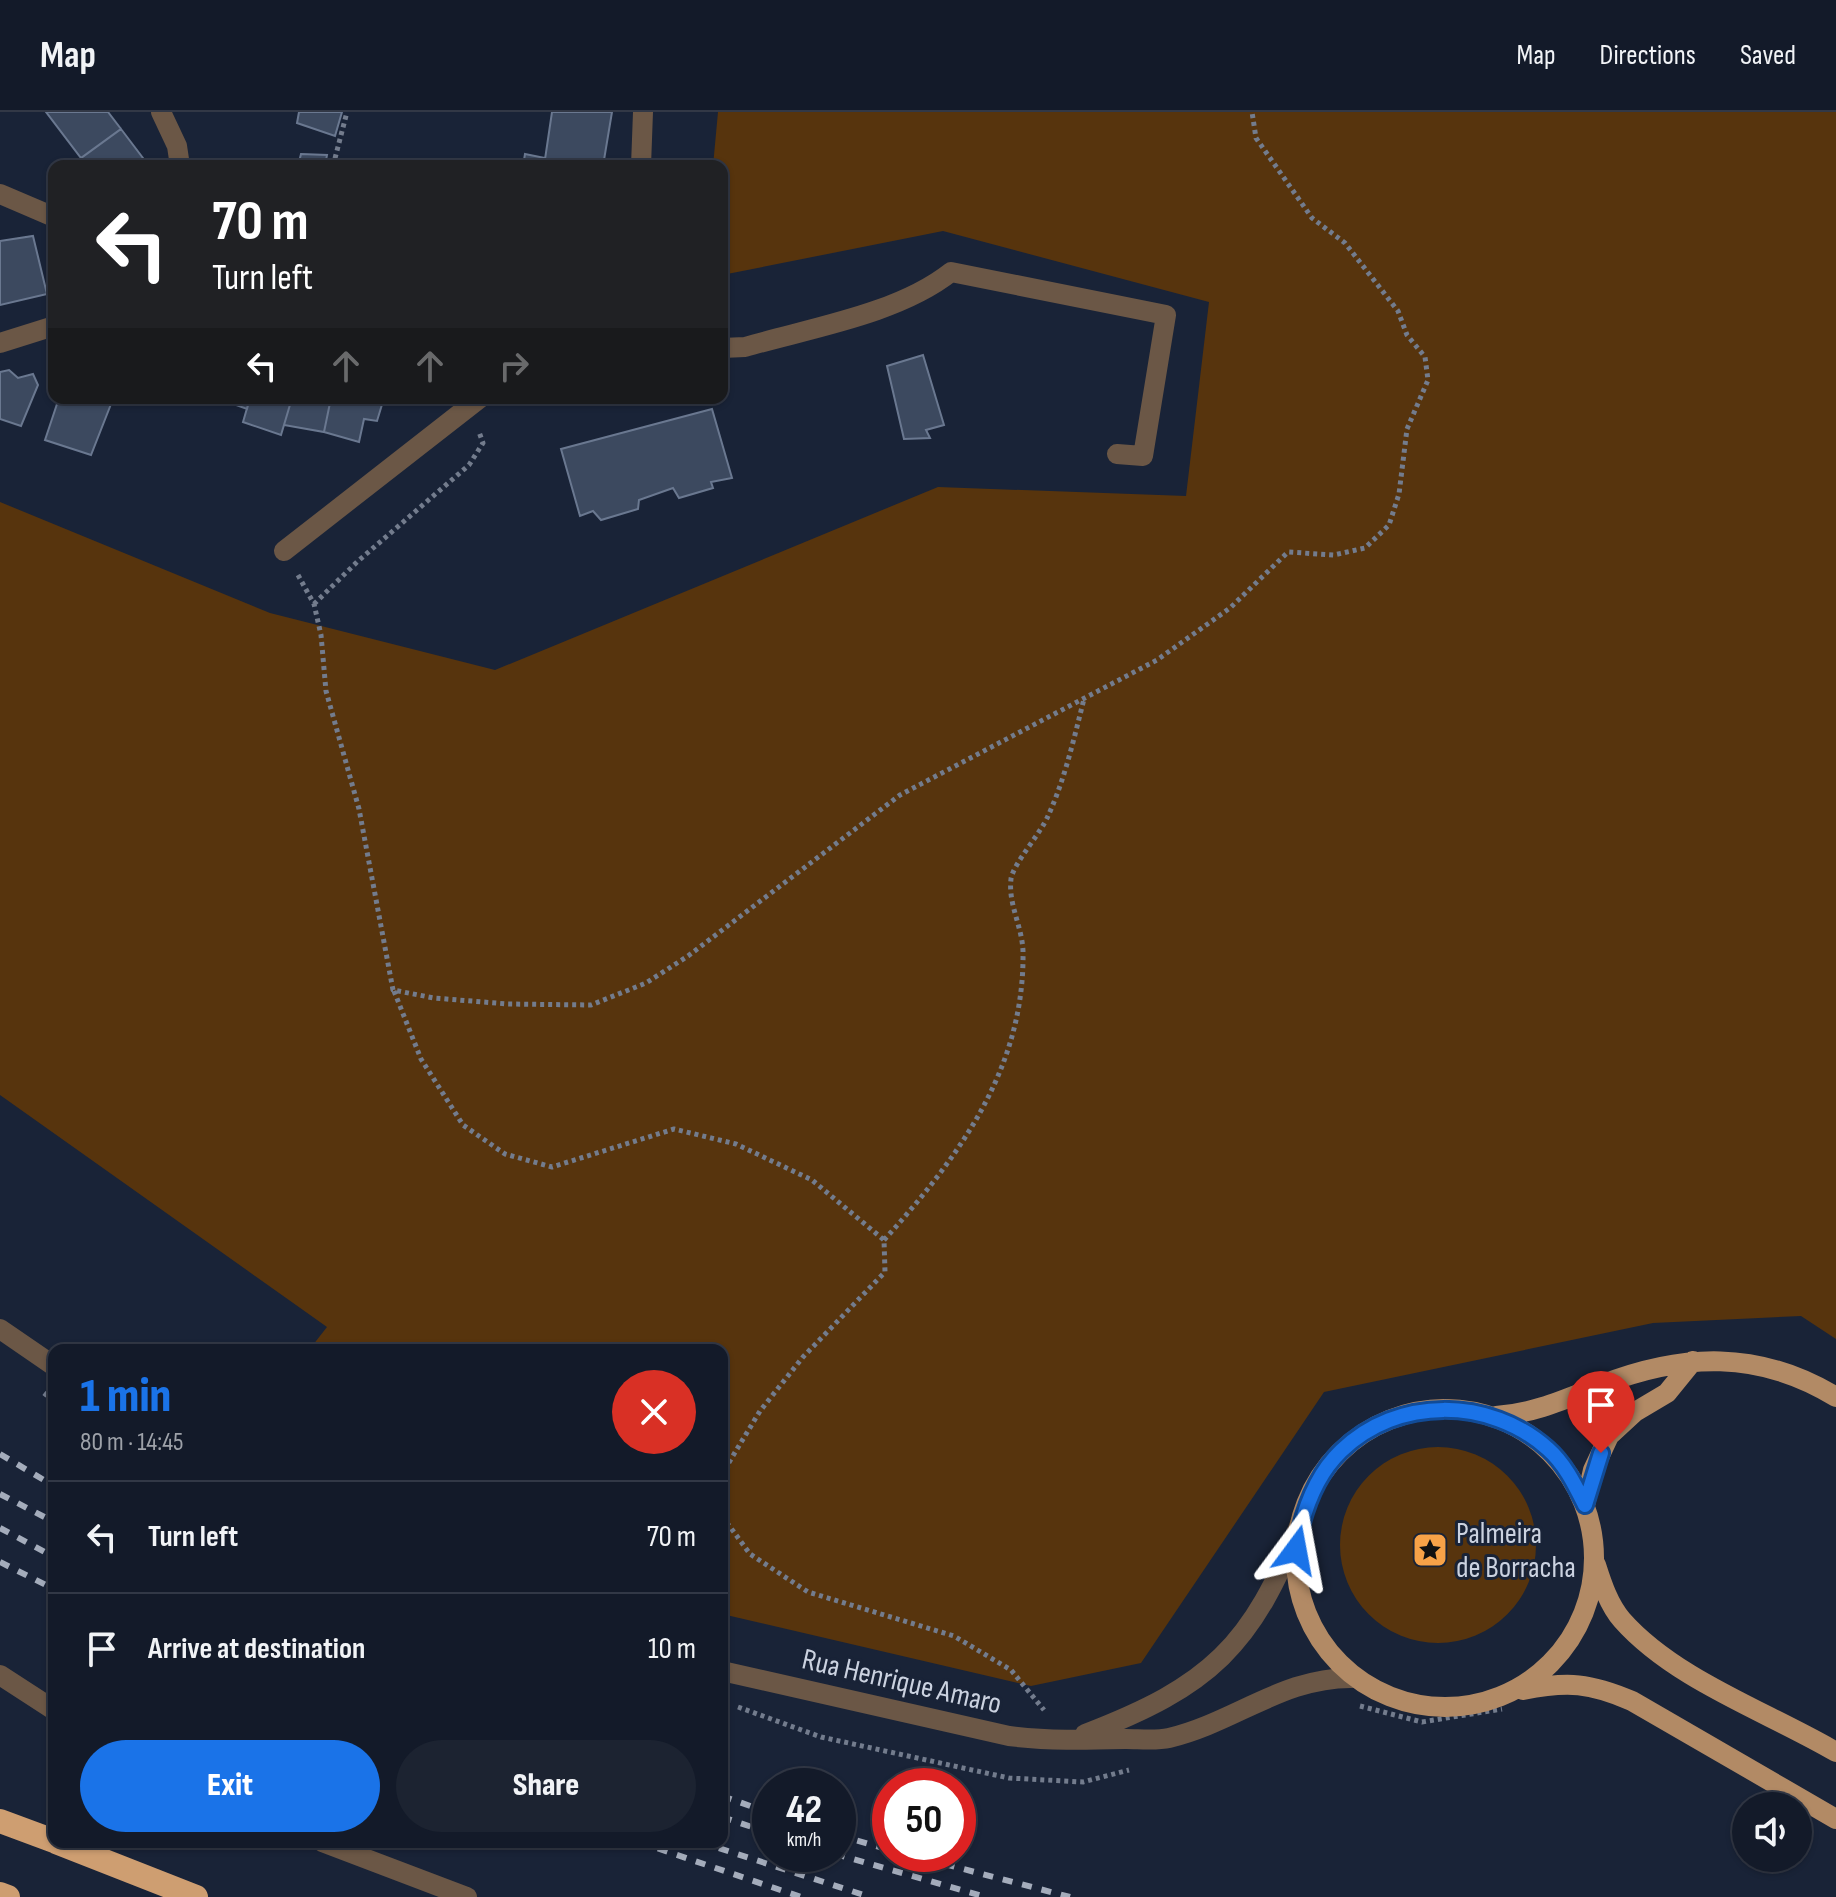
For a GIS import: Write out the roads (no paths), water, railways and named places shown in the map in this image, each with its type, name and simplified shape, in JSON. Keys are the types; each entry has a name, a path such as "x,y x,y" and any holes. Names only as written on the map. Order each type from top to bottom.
{"highway":[{"path":"0,1821 48,1839"},
{"path":"70,1848 196,1897"},
{"path":"0,1894 8,1897"}],"main road":[{"path":"1836,1397 1809,1381 1729,1359 1693,1361 1651,1369 1527,1414 1492,1416 1452,1409 1412,1412 1373,1427 1341,1451 1316,1484 1301,1521 1297,1579 1304,1607 1316,1634 1333,1658 1355,1678 1390,1698 1430,1707 1472,1705 1511,1692 1562,1682 1599,1687 1632,1701 1836,1819"},
{"path":"1585,1505 1593,1470 1609,1436 1635,1412 1667,1393 1693,1361"},
{"path":"1492,1416 1522,1429 1549,1450 1570,1475 1585,1505 1603,1587 1620,1618 1651,1649 1719,1691 1783,1721 1836,1752"},
{"path":"1511,1692 1545,1670 1571,1639 1588,1601 1595,1561"}],"street":[{"path":"161,112 177,146 179,160"},
{"path":"641,160 643,112"},
{"path":"0,194 48,214"},
{"path":"728,348 745,347 892,304 931,287 951,272 1166,315 1143,456 1117,454"},
{"path":"0,343 48,328"},
{"path":"284,551 471,404"},
{"path":"0,1329 48,1362"},
{"name":"Rua Henrique Amaro","path":"1070,1740 1172,1697 1204,1674 1232,1648 1284,1563 1301,1521"},
{"name":"Rua Henrique Amaro","path":"728,1672 1009,1736 1070,1740 1166,1739 1219,1721 1298,1684 1325,1677 1355,1678"},
{"path":"0,1675 48,1706"},
{"path":"338,1848 467,1897"}],"railway":[{"path":"0,1454 48,1482"},
{"path":"0,1494 48,1519"},
{"path":"0,1528 48,1554"},
{"path":"0,1562 48,1586"},
{"path":"728,1798 752,1807"},
{"path":"728,1819 752,1827"},
{"path":"856,1840 872,1845"},
{"path":"657,1848 801,1897"},
{"path":"719,1848 870,1897"},
{"path":"856,1860 986,1897"},
{"path":"975,1872 1070,1897"}],"place":[{"name":"Palmeira de Borracha","path":"1430,1550"}]}
